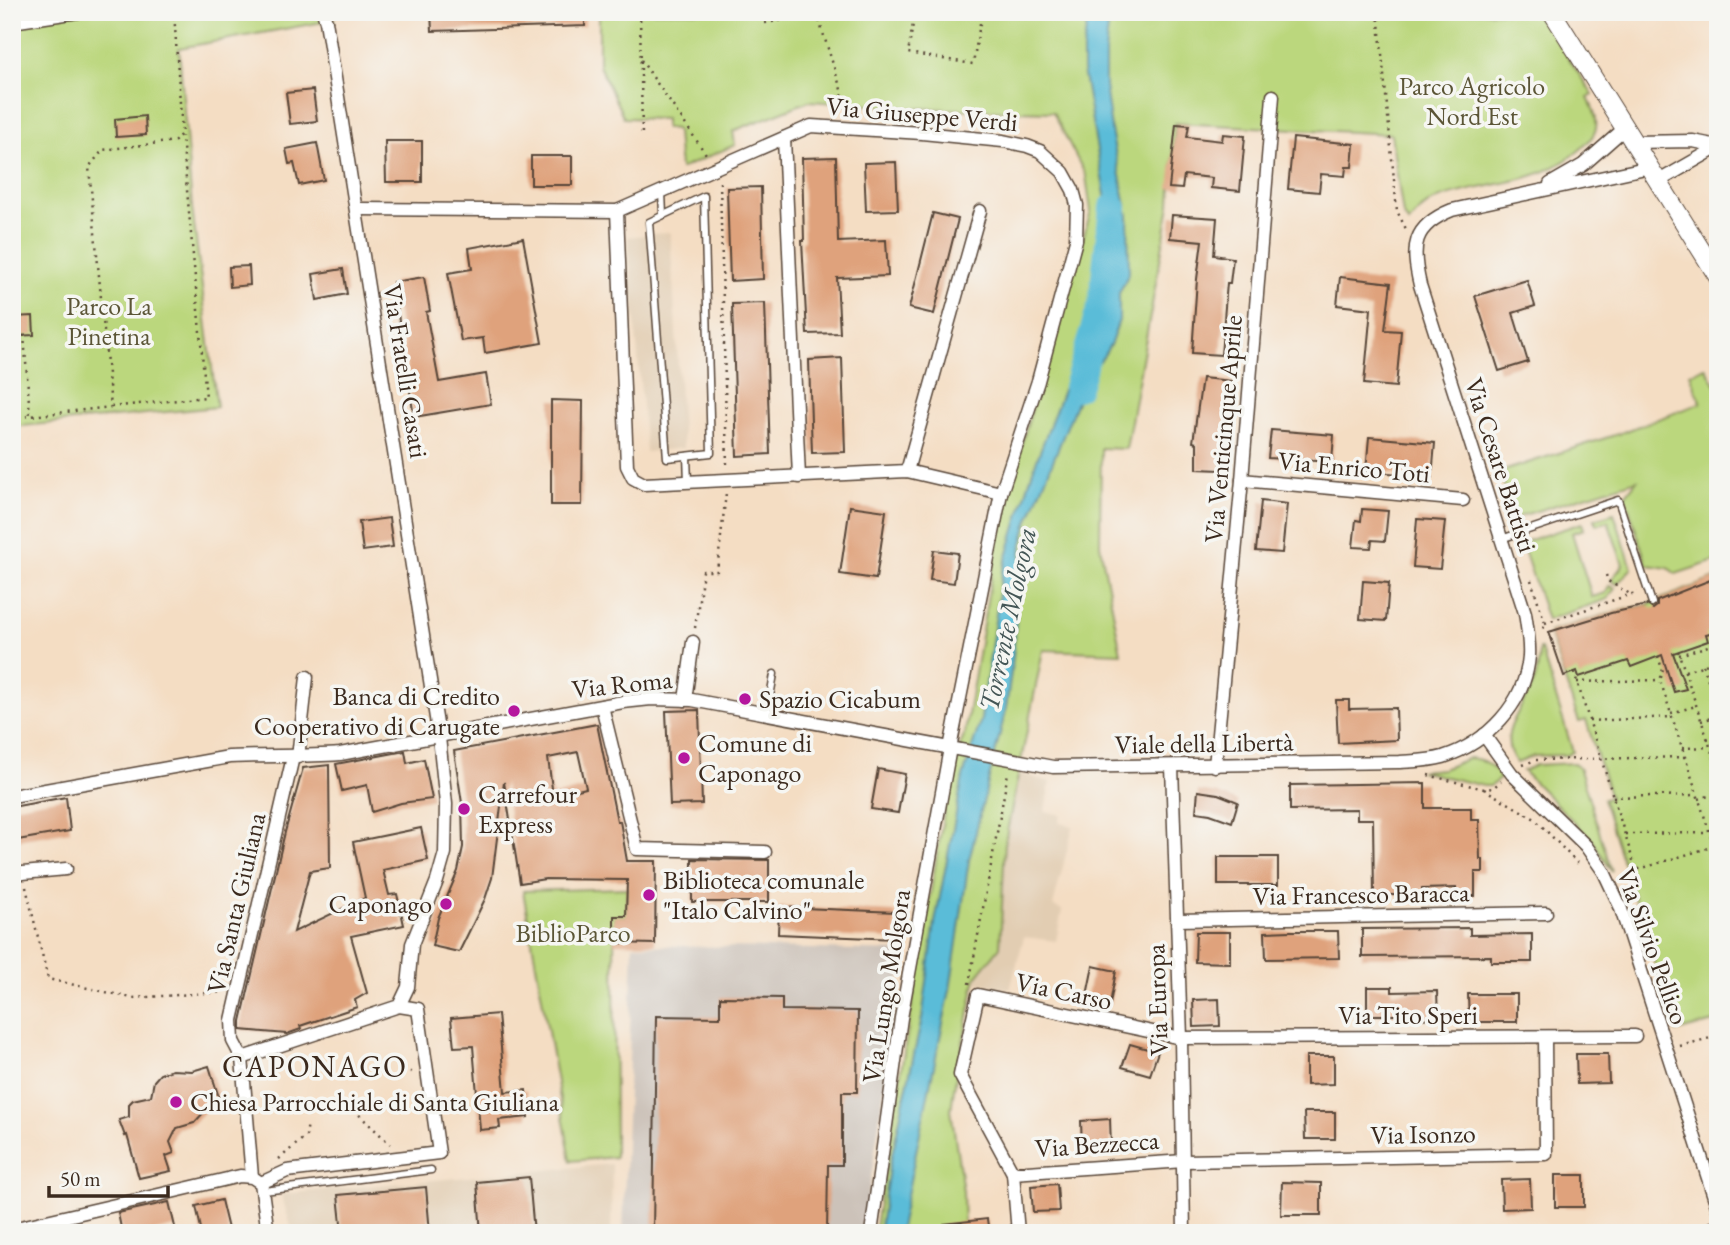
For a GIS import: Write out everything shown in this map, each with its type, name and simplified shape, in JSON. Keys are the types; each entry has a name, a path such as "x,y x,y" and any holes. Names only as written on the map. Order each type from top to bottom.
{"street":[{"path":"12,22 78,12"},
{"name":"Via Fratelli Casati","path":"323,12 358,209 439,737 446,804 445,853 412,944 408,987 399,1006"},
{"path":"1552,12 1718,277"},
{"name":"Via Venticinque Aprile","path":"1214,766 1242,480 1273,96"},
{"name":"Via Giuseppe Verdi","path":"358,209 617,211 811,126 1003,141 1041,152 1063,172 1073,190 1077,205 1076,240 1038,381 1001,493 950,748"},
{"name":"Via Cesare Battisti","path":"1400,762 1444,757 1495,727 1515,699 1525,677 1529,656 1525,613 1420,285 1415,247 1424,227 1445,213 1534,192 1654,174 1718,146 1630,135 1534,192"},
{"path":"784,138 799,477"},
{"path":"617,211 627,466 633,478 644,484 907,471 1001,493"},
{"path":"907,471 980,211"},
{"name":"Via Enrico Toti","path":"1242,480 1462,500"},
{"path":"685,700 693,642"},
{"name":"Via Santa Giuliana","path":"268,1233 242,1058 233,1041 232,1020 296,757 307,677"},
{"name":"Via Roma","path":"12,796 229,757 340,754 651,699 685,700 965,751"},
{"path":"602,706 637,849 765,852"},
{"name":"Via Silvio Pellico","path":"1484,735 1512,774 1580,839 1604,872 1620,906 1718,1209"},
{"name":"Via Lungo Molgora","path":"871,1233 901,1018 950,748"},
{"name":"Viale della Libertà","path":"965,751 1054,767 1400,762"},
{"name":"Via Europa","path":"1172,766 1184,1233"},
{"path":"17,874 66,869"},
{"name":"Via Francesco Baracca","path":"1178,920 1546,913"},
{"path":"978,995 960,1075 1013,1173 1018,1233"},
{"name":"Via Carso","path":"978,995 1181,1038"},
{"path":"12,1230 228,1179 259,1184 287,1171 439,1153 418,1009 399,1006 242,1058"},
{"name":"Via Tito Speri","path":"1181,1038 1635,1036"},
{"name":"Via Isonzo","path":"1184,1161 1546,1154 1545,1038"},
{"name":"Via Bezzecca","path":"1013,1173 1184,1161"}],"lane":[{"path":"662,191 663,215"},
{"path":"704,195 711,453 667,458 649,222 663,215 704,195"},
{"path":"687,456 688,482"},
{"path":"1501,539 1618,500 1652,603"},
{"path":"767,716 774,674"},
{"path":"259,1184 431,1170"}],"path":[{"path":"12,418 206,397 174,12"},
{"path":"640,12 642,137"},
{"path":"805,12 808,16"},
{"path":"915,12 908,53 973,64 982,12"},
{"path":"1378,12 1398,211 1406,229"},
{"path":"765,23 818,13 845,102"},
{"path":"641,60 720,179 728,480 717,571 703,571 693,642"},
{"path":"111,407 89,167 103,150 175,141 182,133"},
{"path":"24,335 30,416"},
{"path":"1606,575 1608,581 1630,594"},
{"path":"1545,623 1647,589"},
{"path":"1718,655 1716,643 1679,653 1718,770"},
{"path":"1574,673 1636,870 1716,845 1660,680 1663,673 1658,656"},
{"path":"1685,671 1718,661"},
{"path":"1703,665 1718,709"},
{"path":"1577,682 1660,680"},
{"path":"1589,721 1671,715 1696,706"},
{"path":"1702,721 1718,716"},
{"path":"1707,739 1718,736"},
{"path":"1682,748 1710,747"},
{"path":"1483,789 1493,788 1525,764 1535,760 1685,757"},
{"path":"978,995 969,984 1010,760"},
{"path":"1426,774 1483,789 1535,819 1584,870"},
{"path":"1613,797 1698,797 1718,793"},
{"path":"1625,834 1710,833"},
{"path":"17,874 48,979 132,998 239,991"},
{"path":"1667,1050 1718,1035"},
{"path":"354,1110 401,1157"},
{"path":"278,1176 279,1158 306,1136 308,1124"},
{"path":"1710,1220 1714,1233"}],"shaded area":[{"path":"670,232 683,448 646,452 628,237"},
{"path":"1012,771 1050,782 1045,811 1061,815 1059,823 1073,826 1053,906 1062,910 1056,941 1024,937 1010,989 972,982"},
{"path":"633,945 904,951 863,1233 623,1233"},
{"path":"612,1164 611,1233 293,1233 281,1194"}],"green space":[{"name":"Parco La Pinetina","path":"12,12 332,12 334,20 179,48 192,208 217,407 12,427"},
{"name":"Parco Agricolo Nord Est","path":"599,12 1538,12 1593,95 1588,98 1595,115 1594,135 1576,153 1543,172 1526,178 1438,199 1422,209 1409,223 1403,215 1391,134 1175,123 1170,205 1126,449 1101,448 1100,545 1121,653 1043,650 1005,842 1000,947 976,977 951,1110 963,1191 964,1233 874,1233 951,770 965,733 1002,510 1091,211 1086,176 1053,112 910,108 809,101 733,131 735,145 680,169 677,132 675,129 665,128 665,119 624,118 599,66"},
{"path":"1705,367 1718,388 1718,560 1676,574 1668,568 1647,565 1625,496 1637,480 1514,518 1500,472 1618,434 1701,403 1690,374"},
{"path":"1614,513 1632,568 1617,584 1611,580 1623,565 1608,521 1597,525 1595,519"},
{"path":"1582,523 1584,529 1572,533 1592,597 1606,593 1609,586 1615,588 1608,599 1547,620 1523,547 1529,540"},
{"path":"1718,577 1718,1021 1676,1032 1603,799 1610,798 1586,720 1579,722 1549,632 1646,605"},
{"path":"1539,649 1573,752 1567,755 1534,756 1517,763 1508,742 1509,732 1535,678"},
{"path":"1469,758 1488,764 1502,777 1490,786 1484,786 1420,771 1443,769"},
{"path":"1574,763 1579,767 1612,872 1593,841 1523,771 1536,765"},
{"name":"BiblioParco","path":"627,888 626,916 614,917 615,1157 571,1161 523,891"}],"water":[{"name":"Torrente Molgora","path":"1089,12 1110,12 1105,52 1105,86 1128,215 1129,273 1119,293 1119,320 1111,343 1089,372 1027,525 1022,544 1006,709 969,860 950,990 899,1233 879,1233 889,1168 922,1018 935,922 963,777 981,719 1002,573 1033,470 1069,374 1087,353 1095,319 1112,281 1108,212 1083,70 1083,49"}],"building":[{"path":"431,12 585,12 585,26 432,31"},
{"path":"313,90 317,121 290,124 286,93"},
{"path":"145,116 146,135 116,137 115,119"},
{"path":"1176,124 1189,125 1187,137 1222,141 1223,134 1245,136 1240,191 1211,188 1212,178 1184,175 1182,189 1169,188"},
{"path":"1293,138 1354,144 1352,167 1346,167 1345,176 1321,174 1319,192 1288,189"},
{"path":"385,141 422,141 422,182 386,182"},
{"path":"317,143 324,180 299,185 294,163 289,164 286,149"},
{"path":"531,156 572,156 572,185 531,185"},
{"path":"836,157 838,242 886,240 888,276 837,278 840,333 807,334 802,241 802,158"},
{"path":"896,162 898,210 866,211 864,163"},
{"path":"761,187 763,279 730,281 727,188"},
{"path":"933,213 958,219 934,314 909,308"},
{"path":"1172,215 1217,218 1214,255 1233,258 1230,283 1227,283 1221,355 1192,353 1202,241 1170,238"},
{"path":"523,238 542,343 485,353 483,338 461,341 448,273 472,269 469,248"},
{"path":"249,266 250,285 230,287 229,267"},
{"path":"343,269 347,294 317,300 313,274"},
{"path":"424,277 430,311 426,312 439,382 486,374 491,404 414,417 393,282"},
{"path":"1340,277 1391,283 1385,330 1401,331 1396,387 1364,384 1371,309 1337,305"},
{"path":"1527,280 1535,306 1513,313 1528,362 1499,371 1475,296"},
{"path":"765,303 770,454 737,456 732,304"},
{"path":"33,316 34,335 14,336 13,317"},
{"path":"842,358 845,452 812,453 809,360"},
{"path":"1202,378 1231,381 1221,470 1197,469 1197,443 1193,442"},
{"path":"551,400 583,401 582,505 551,505"},
{"path":"1271,430 1334,435 1332,462 1268,458"},
{"path":"1369,437 1435,443 1432,477 1366,471"},
{"path":"1261,501 1287,504 1282,553 1256,551"},
{"path":"850,506 886,511 876,579 840,574"},
{"path":"1362,509 1388,511 1385,541 1372,540 1371,548 1353,547 1356,520 1361,521"},
{"path":"389,518 393,547 363,551 359,522"},
{"path":"1417,519 1445,521 1440,569 1413,567"},
{"path":"934,550 958,553 954,583 930,580"},
{"path":"1718,577 1718,631 1706,634 1708,641 1673,653 1686,689 1674,692 1662,655 1631,667 1628,661 1579,677 1577,671 1564,676 1549,632 1647,605 1653,609 1657,606 1657,601"},
{"path":"1363,581 1389,583 1386,621 1360,619"},
{"path":"1336,700 1349,700 1349,709 1396,708 1397,740 1338,743"},
{"name":"Comune di Caponago","path":"699,710 702,804 670,805 666,711"},
{"path":"597,724 627,861 656,861 655,944 614,943 614,916 626,916 627,880 545,879 520,883 504,782 492,878 485,899 459,952 432,946 438,918 458,871 463,847 462,803 454,751","holes":["578,752 586,788 553,796 548,758"]},
{"path":"405,751 407,763 424,759 432,799 401,803 372,812 367,785 342,791 336,764"},
{"path":"329,765 330,868 310,871 294,932 365,898 353,842 421,828 428,860 383,870 389,895 397,894 404,925 351,936 367,993 355,1000 357,1007 300,1026 301,1029 287,1034 241,1030 285,832 303,768"},
{"path":"878,769 905,774 898,813 871,809"},
{"path":"1425,783 1425,808 1471,808 1471,820 1479,820 1483,872 1475,872 1475,896 1456,896 1456,888 1422,889 1422,895 1374,895 1373,819 1357,819 1357,809 1290,810 1290,785"},
{"path":"1198,791 1218,794 1238,802 1232,822 1196,812"},
{"path":"66,797 70,831 12,841 12,807"},
{"path":"1218,857 1278,857 1278,885 1218,885"},
{"path":"692,859 769,860 769,902 692,902"},
{"path":"779,907 896,912 895,939 778,934"},
{"path":"1470,928 1470,935 1532,934 1532,962 1491,962 1491,956 1362,957 1362,929"},
{"path":"1338,931 1339,958 1266,959 1265,932"},
{"path":"1196,932 1230,932 1230,963 1195,962"},
{"path":"1093,966 1116,971 1110,1004 1086,1000"},
{"path":"1367,987 1392,987 1392,992 1437,991 1438,1018 1411,1019 1411,1015 1367,1015"},
{"path":"1468,994 1517,994 1517,1022 1469,1022"},
{"path":"720,997 782,998 782,1010 858,1011 857,1092 842,1092 842,1165 828,1165 827,1233 653,1233 656,1016 720,1017"},
{"path":"1219,999 1220,1026 1194,1027 1193,1000"},
{"path":"498,1014 505,1092 526,1090 528,1117 499,1120 500,1128 480,1130 473,1046 454,1047 451,1018"},
{"path":"1130,1044 1158,1052 1150,1075 1122,1067"},
{"path":"1576,1054 1608,1054 1609,1083 1577,1084"},
{"path":"1306,1056 1334,1056 1334,1084 1306,1085"},
{"name":"Chiesa Parrocchiale di Santa Giuliana","path":"209,1066 222,1107 205,1111 194,1123 177,1128 170,1142 174,1153 166,1156 171,1171 139,1178 127,1135 125,1136 119,1120 129,1117 129,1104 133,1100 151,1096 154,1081 160,1074 172,1070 192,1071"},
{"path":"1304,1112 1335,1112 1335,1139 1305,1139"},
{"path":"1110,1119 1111,1147 1082,1148 1081,1121"},
{"path":"1555,1175 1584,1175 1584,1207 1555,1207"},
{"path":"529,1177 534,1233 481,1233 477,1182"},
{"path":"1530,1179 1531,1208 1502,1209 1501,1180"},
{"path":"1282,1182 1321,1183 1321,1215 1281,1215"},
{"path":"1057,1184 1059,1211 1033,1212 1031,1186"},
{"path":"426,1187 430,1233 342,1233 338,1195"},
{"path":"221,1200 229,1233 202,1233 196,1206"},
{"path":"169,1202 175,1227 149,1233 122,1233 118,1213"},
{"path":"987,1219 989,1233 944,1233 944,1224"}],"waterway":[{"name":"Torrente Molgora","path":"1077,387 1102,303 1113,208"}],"place":[{"name":"Spazio Cicabum","path":"745,699"},
{"name":"Banca di Credito Cooperativo di Carugate","path":"514,711"},
{"name":"Comune di Caponago","path":"684,758"},
{"name":"Carrefour Express","path":"464,809"},
{"name":"Biblioteca comunale \"Italo Calvino\"","path":"649,895"},
{"name":"Caponago","path":"446,904"},
{"name":"Chiesa Parrocchiale di Santa Giuliana","path":"176,1102"}],"district":[{"name":"CAPONAGO","path":"315,1066"}]}
